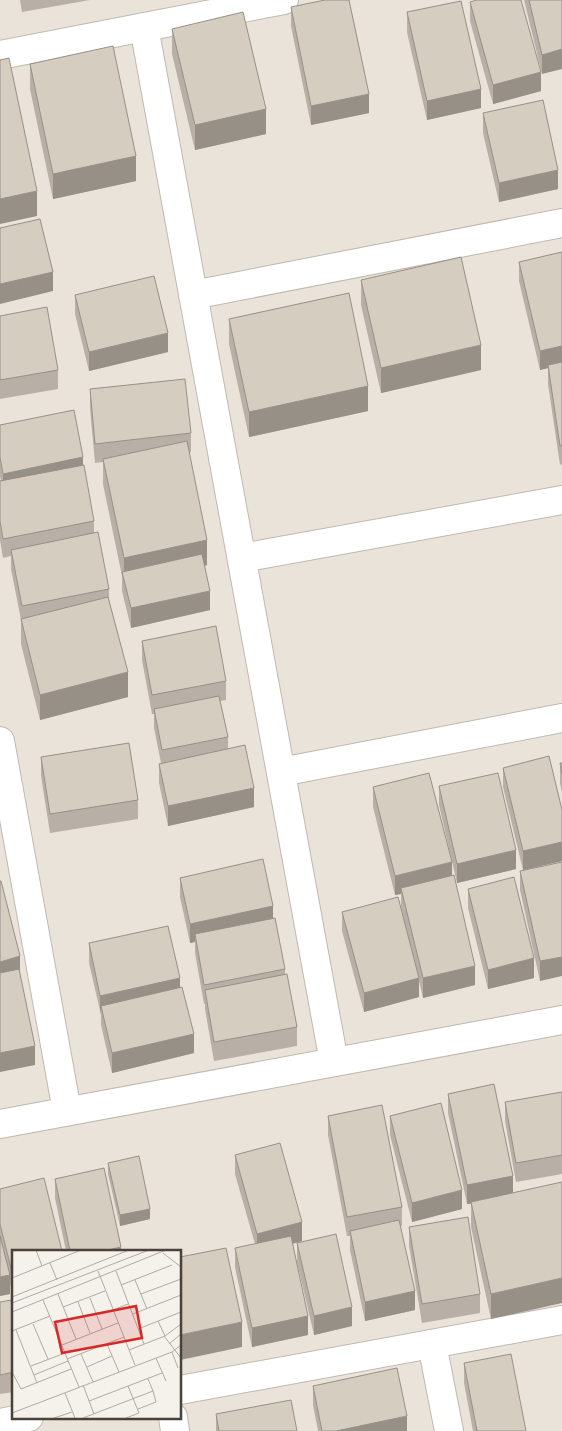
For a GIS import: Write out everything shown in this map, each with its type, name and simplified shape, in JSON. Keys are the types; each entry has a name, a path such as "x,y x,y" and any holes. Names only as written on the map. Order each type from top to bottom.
{"street":[{"path":"1,50 144,27 284,0"},
{"path":"144,27 334,1062"},
{"path":"193,295 562,223"},
{"path":"242,558 562,500"},
{"path":"281,772 562,718"},
{"path":"0,741 6,814 67,1111"},
{"path":"0,1124 562,1020"},
{"path":"181,1390 562,1320"},
{"path":"432,1344 449,1431"},
{"path":"0,1423 25,1418"},
{"path":"173,1418 175,1431"}],"shaded area":[{"path":"0,0 562,0 562,1431 0,1431"}],"building":[{"path":"325,0 349,0 369,94 311,106 291,7"},
{"path":"477,0 521,0 541,72 493,85 470,2"},
{"path":"529,0 562,0 562,49 542,55"},
{"path":"461,1 481,89 427,101 407,12"},
{"path":"243,12 266,109 195,125 172,29"},
{"path":"113,46 136,156 53,174 30,64"},
{"path":"9,58 37,191 0,199 0,60"},
{"path":"543,100 558,170 499,183 483,113"},
{"path":"40,219 53,272 0,284 0,228"},
{"path":"562,252 562,346 540,351 519,262"},
{"path":"461,257 481,345 381,368 361,280"},
{"path":"154,276 168,333 89,352 75,295"},
{"path":"349,293 368,386 249,412 229,319"},
{"path":"47,307 58,370 0,380 0,316"},
{"path":"562,362 562,445 560,446 548,365"},
{"path":"185,379 191,433 95,444 90,389"},
{"path":"74,410 83,457 3,474 0,457 0,425"},
{"path":"187,441 207,540 124,558 103,459"},
{"path":"84,465 94,521 3,539 0,521 0,481"},
{"path":"98,532 109,589 22,606 11,550"},
{"path":"202,554 210,591 131,608 122,572"},
{"path":"108,597 128,672 40,695 21,619"},
{"path":"216,626 226,681 152,695 142,641"},
{"path":"219,696 228,737 162,750 154,709"},
{"path":"129,743 138,800 50,814 41,757"},
{"path":"245,745 254,788 168,806 159,764"},
{"path":"549,756 562,810 562,842 523,851 503,768"},
{"path":"429,773 452,862 395,876 373,787"},
{"path":"498,773 516,850 457,864 439,786"},
{"path":"263,859 273,906 190,924 180,878"},
{"path":"562,862 562,957 540,961 520,871"},
{"path":"454,875 475,966 423,978 401,888"},
{"path":"514,877 534,958 488,970 468,889"},
{"path":"0,881 20,956 0,962"},
{"path":"398,897 419,978 364,993 342,912"},
{"path":"275,918 285,969 204,985 195,934"},
{"path":"168,926 180,978 100,996 89,943"},
{"path":"19,969 35,1046 0,1053 0,973"},
{"path":"287,974 297,1027 214,1042 205,990"},
{"path":"182,987 194,1034 112,1053 101,1006"},
{"path":"494,1084 513,1176 467,1185 448,1094"},
{"path":"562,1092 562,1155 516,1163 505,1102"},
{"path":"441,1103 462,1190 412,1203 390,1116"},
{"path":"382,1105 402,1207 347,1217 328,1116"},
{"path":"280,1143 302,1222 257,1234 235,1155"},
{"path":"139,1156 150,1209 120,1215 108,1163"},
{"path":"104,1168 121,1247 108,1250 70,1250 55,1179"},
{"path":"44,1178 62,1250 12,1250 12,1272 0,1224 0,1189"},
{"path":"562,1182 562,1278 491,1294 471,1202"},
{"path":"468,1217 480,1294 422,1304 409,1227"},
{"path":"399,1220 415,1291 365,1302 350,1231"},
{"path":"336,1234 352,1307 314,1316 297,1243"},
{"path":"0,1236 10,1275 0,1277"},
{"path":"291,1236 308,1316 252,1328 235,1248"},
{"path":"226,1248 242,1322 181,1335 181,1257"},
{"path":"11,1300 12,1305 12,1372 0,1375 0,1302"},
{"path":"511,1354 526,1431 477,1431 464,1363"},
{"path":"397,1368 407,1416 336,1431 322,1431 313,1386"},
{"path":"291,1400 297,1431 219,1431 216,1414"}]}
